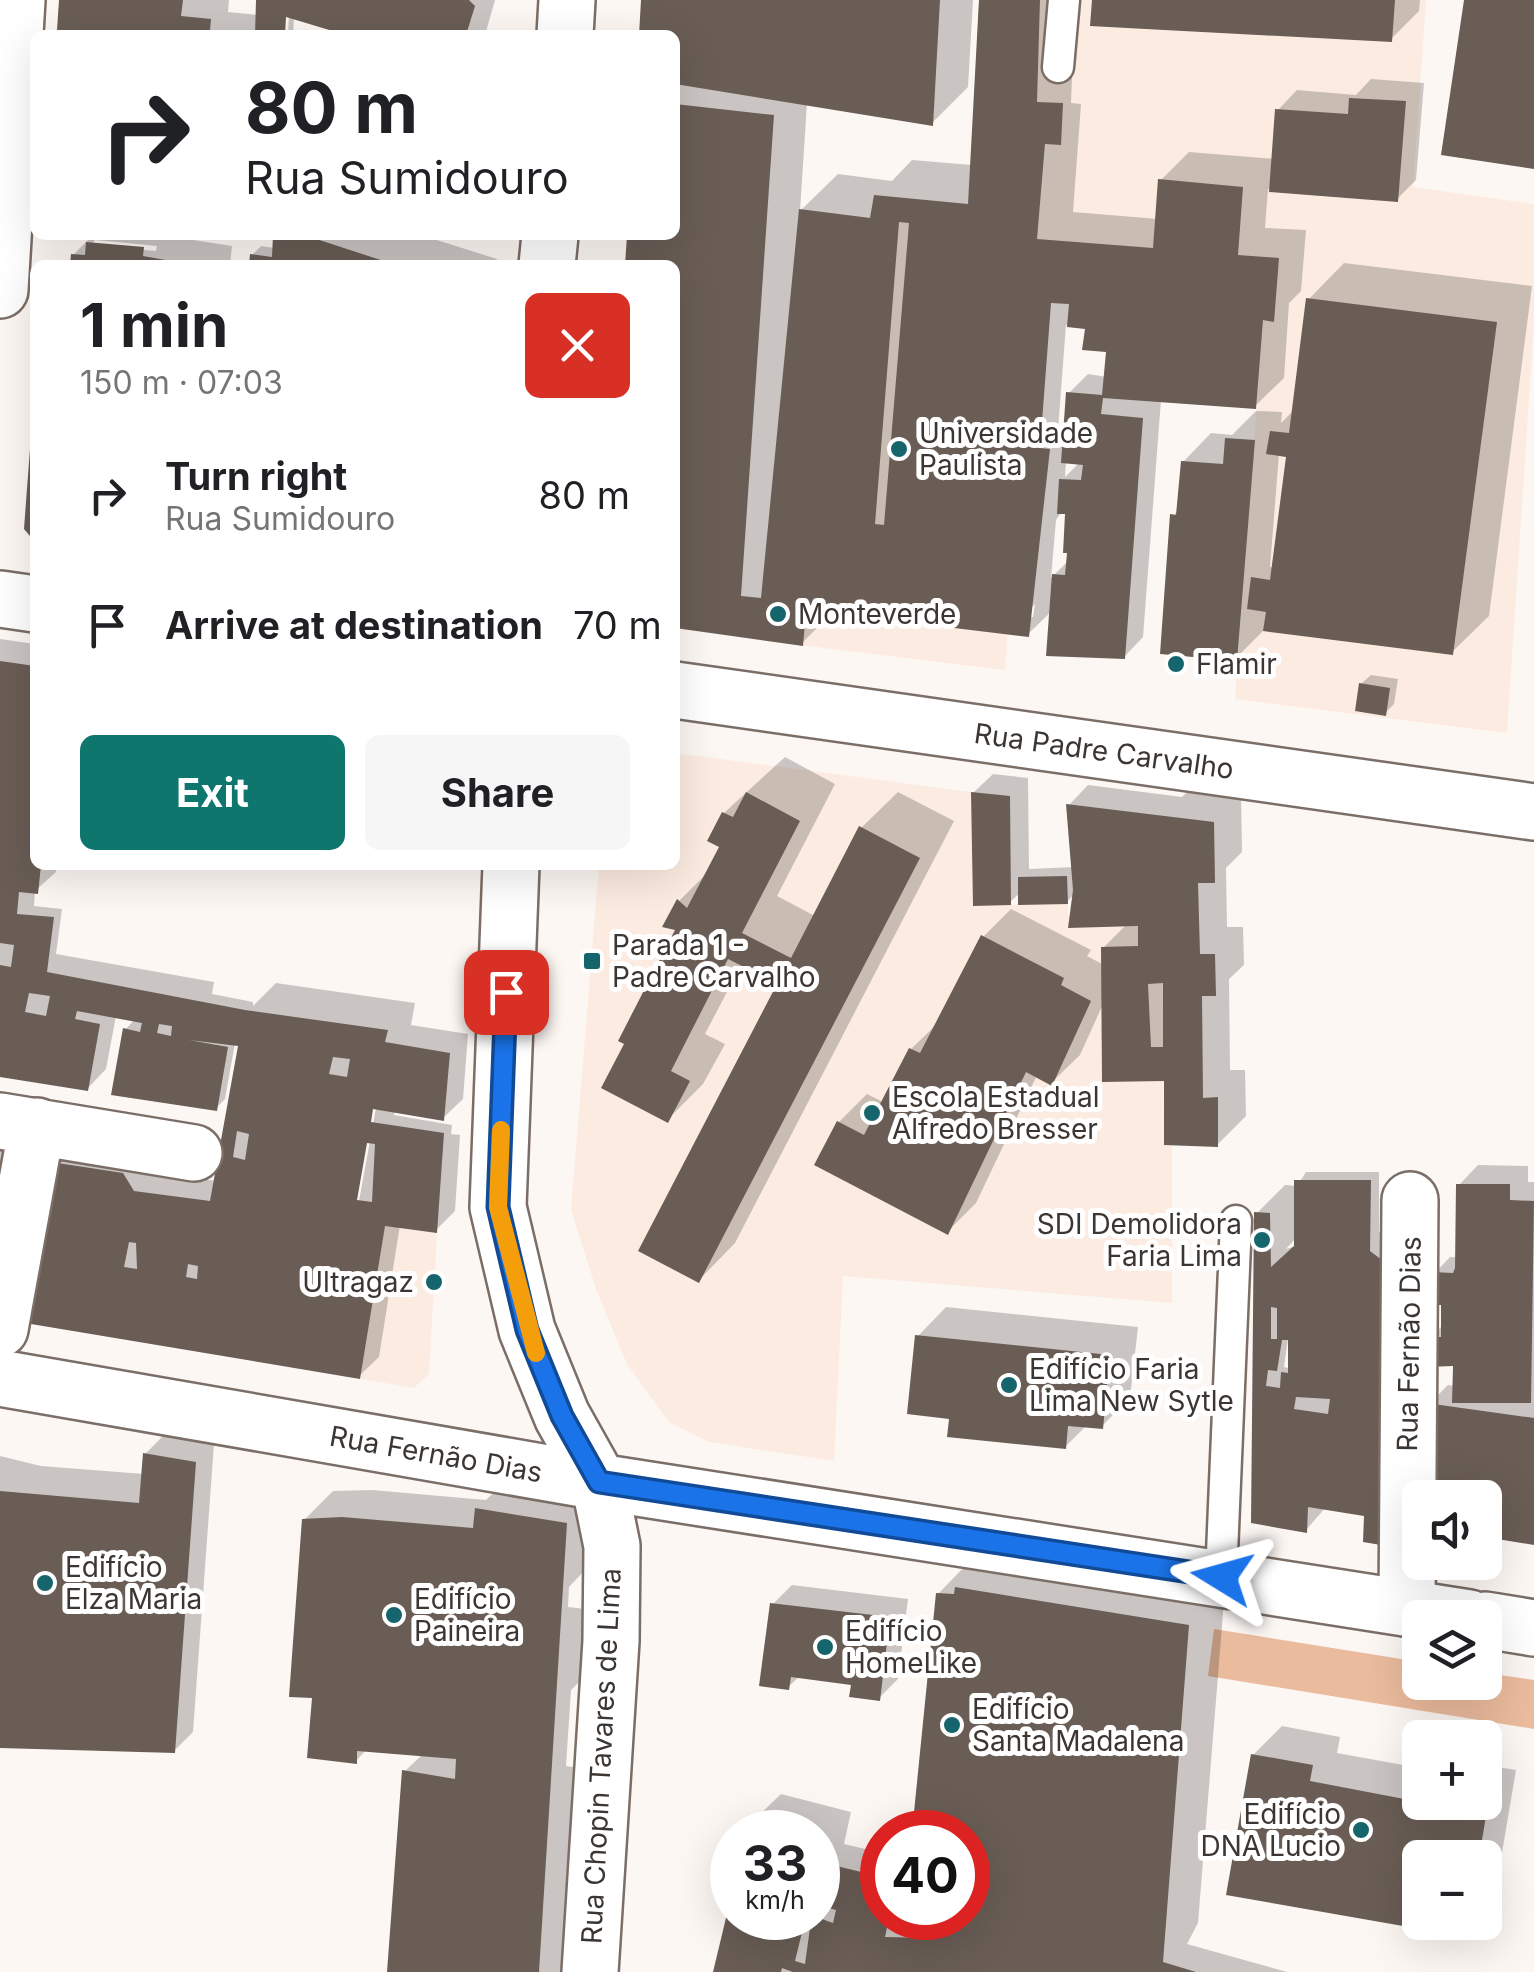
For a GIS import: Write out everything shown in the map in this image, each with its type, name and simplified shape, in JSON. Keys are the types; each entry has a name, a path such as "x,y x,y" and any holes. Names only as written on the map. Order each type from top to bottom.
{"street":[{"path":"0,290 17,0"},
{"path":"564,30 567,0"},
{"path":"0,599 30,603"},
{"name":"Rua Padre Carvalho","path":"680,691 1534,812"},
{"name":"Rua Chopin Tavares de Lima","path":"510,870 498,1207 527,1330 562,1416 599,1482 612,1546 611,1641 590,1972"},
{"path":"0,1329 18,1124 194,1152"},
{"name":"Rua Fernão Dias","path":"1407,1600 1410,1200"},
{"name":"Rua Fernão Dias","path":"0,1378 599,1482 1402,1607"},
{"path":"1502,1623 1534,1628"}],"lane":[{"path":"1058,67 1064,0"},
{"path":"1222,1577 1236,1222"}],"shaded area":[{"path":"1040,0 1426,0 1413,187 1534,204 1534,323 1507,733 1235,699 1263,321 1033,301 1005,670 758,640 799,209 1037,239 1046,140 1036,138"},
{"name":"Escola Estadual Alfredo Bresser","path":"680,754 971,792 973,905 1068,904 1069,928 1162,926 1164,1144 1172,1145 1172,1303 843,1276 834,1461 709,1442 669,1422 627,1364 597,1292 571,1210 599,870 680,870"},
{"path":"353,1221 437,1233 429,1374 414,1388 326,1373"},
{"path":"1214,1629 1402,1659 1402,1700 1502,1700 1502,1675 1534,1680 1534,1729 1502,1724 1502,1720 1479,1720 1208,1676"}],"building":[{"path":"59,0 183,0 181,16 211,19 210,30 57,30"},
{"path":"256,0 469,0 475,6 468,30 329,30 286,17 285,30 255,30"},
{"path":"641,0 940,0 933,126 680,85 680,30 639,30"},
{"path":"979,0 1040,0 1037,102 1063,103 1061,145 1045,144 1037,239 1153,248 1158,179 1243,187 1238,255 1279,258 1274,322 1263,320 1256,409 1103,398 1101,414 1143,418 1125,659 1046,656 1052,574 1065,575 1067,553 1063,553 1065,514 1057,514 1059,479 1081,480 1083,465 1061,463 1066,392 1102,395 1106,352 1082,350 1085,329 1067,327 1069,304 1051,303 1040,448 1050,449 1029,637 806,610 803,646 680,629 680,260 625,260 627,240 680,240 680,105 774,115 741,596 761,598 799,209 870,218 874,195 968,204","holes":["899,222 909,223 884,525 875,524"]},
{"path":"1092,0 1395,0 1392,42 1090,26"},
{"path":"1464,0 1534,0 1534,169 1441,155"},
{"path":"1349,98 1406,101 1398,202 1269,192 1275,109 1348,114"},
{"path":"273,240 319,240 381,260 249,260 250,254 272,257"},
{"path":"86,242 144,247 143,256 166,260 70,260 71,254 85,255"},
{"path":"1306,298 1497,322 1453,655 1263,631 1266,612 1247,609 1251,577 1270,580 1286,457 1266,454 1270,431 1289,433"},
{"path":"1225,438 1255,440 1237,661 1160,654 1170,514 1176,515 1181,461 1223,464"},
{"path":"30,449 30,536 24,529"},
{"path":"0,661 30,665 30,870 40,870 38,894 19,892 17,914 54,917 47,972 245,1010 388,1030 385,1042 450,1053 444,1121 373,1109 371,1122 444,1133 437,1233 385,1226 360,1379 19,1322 51,1162 123,1173 134,1191 210,1201 238,1046 189,1040 228,1047 217,1111 111,1095 123,1028 140,1032 142,1023 77,1011 75,1019 100,1024 88,1091 0,1077 0,965 11,967 14,945 0,943","holes":["29,993 50,996 46,1016 25,1012","159,1024 172,1026 171,1036 157,1033","333,1057 350,1059 347,1077 329,1074","237,1131 249,1134 245,1160 233,1157","367,1143 375,1144 372,1202 357,1200","129,1242 136,1243 137,1269 124,1267","188,1264 198,1266 197,1279 186,1277"]},
{"path":"1359,683 1390,688 1386,716 1355,711"},
{"path":"746,792 800,821 742,933 791,958 859,826 920,858 699,1283 638,1251 777,984 728,959 671,1071 690,1081 668,1123 601,1088 624,1044 618,1041 675,930 662,927 677,899 687,908 719,847 707,841 722,812 733,817"},
{"path":"971,792 1010,796 1011,905 973,906"},
{"path":"1066,804 1214,822 1215,883 1198,883 1200,954 1215,954 1216,996 1202,996 1203,1098 1218,1097 1218,1147 1164,1145 1164,1081 1102,1082 1101,947 1138,946 1138,926 1068,928 1073,890","holes":["1163,983 1163,1047 1151,1047 1148,984"]},
{"path":"1067,876 1068,904 1018,905 1018,877"},
{"path":"981,935 1064,978 1061,985 1091,1001 1052,1086 1026,1072 948,1235 814,1165 837,1121 864,1135 909,1048 920,1053"},
{"path":"1294,1180 1371,1180 1370,1251 1386,1263 1381,1344 1397,1345 1393,1547 1363,1542 1364,1516 1308,1507 1307,1533 1251,1523 1254,1212 1270,1213 1271,1267 1294,1246","holes":["1271,1307 1277,1308 1277,1339 1271,1339","1282,1340 1288,1340 1288,1373 1281,1372 1280,1388 1266,1386 1268,1370 1277,1371","1296,1397 1330,1399 1328,1414 1294,1409"]},
{"path":"1456,1184 1510,1184 1510,1200 1534,1201 1531,1403 1452,1403 1453,1366 1427,1367 1428,1337 1441,1337 1441,1305 1428,1305 1432,1272 1453,1273 1455,1268"},
{"name":"Edifício Faria Lima New Sytle","path":"915,1335 1110,1355 1103,1429 1068,1426 1066,1449 947,1437 949,1419 907,1414"},
{"path":"1426,1403 1534,1418 1534,1545 1502,1540 1502,1480 1424,1480"},
{"path":"143,1453 196,1462 175,1753 0,1748 0,1491 139,1503"},
{"path":"475,1508 567,1523 539,1972 387,1972 402,1770 455,1779 456,1759 357,1751 357,1764 307,1758 312,1698 289,1697 302,1519 342,1517 473,1528"},
{"path":"955,1587 1189,1625 1163,1962 1196,1972 793,1972 782,1968 781,1972 713,1972 721,1940 800,1940 795,1961 805,1964 808,1940 840,1940 840,1867 860,1872 860,1940 990,1940 990,1810 914,1810 936,1593 954,1594"},
{"name":"Edifício HomeLike","path":"770,1603 890,1617 880,1701 849,1697 851,1685 791,1677 789,1690 759,1686"},
{"name":"Edifício DNA Lucio","path":"1251,1754 1313,1765 1310,1781 1402,1799 1402,1820 1485,1820 1482,1840 1402,1840 1402,1926 1226,1895"}],"slow traffic":[{"path":"501,1130 498,1207 536,1353"}],"place":[{"name":"Universidade Paulista","path":"899,449"},
{"name":"Monteverde","path":"778,614"},
{"name":"Flamir","path":"1176,664"},
{"name":"Parada 1 - Padre Carvalho","path":"592,961"},
{"name":"Escola Estadual Alfredo Bresser","path":"872,1113"},
{"name":"SDI Demolidora Faria Lima","path":"1262,1240"},
{"name":"Ultragaz","path":"434,1282"},
{"name":"Edifício Faria Lima New Sytle","path":"1009,1385"},
{"name":"Edifício Elza Maria","path":"45,1583"},
{"name":"Edifício Paineira","path":"394,1615"},
{"name":"Edifício HomeLike","path":"825,1647"},
{"name":"Edifício Santa Madalena","path":"952,1725"},
{"name":"Edifício DNA Lucio","path":"1361,1830"}],"route":[{"path":"506,992 498,1207 527,1330 562,1416 599,1482 1222,1577"}]}
